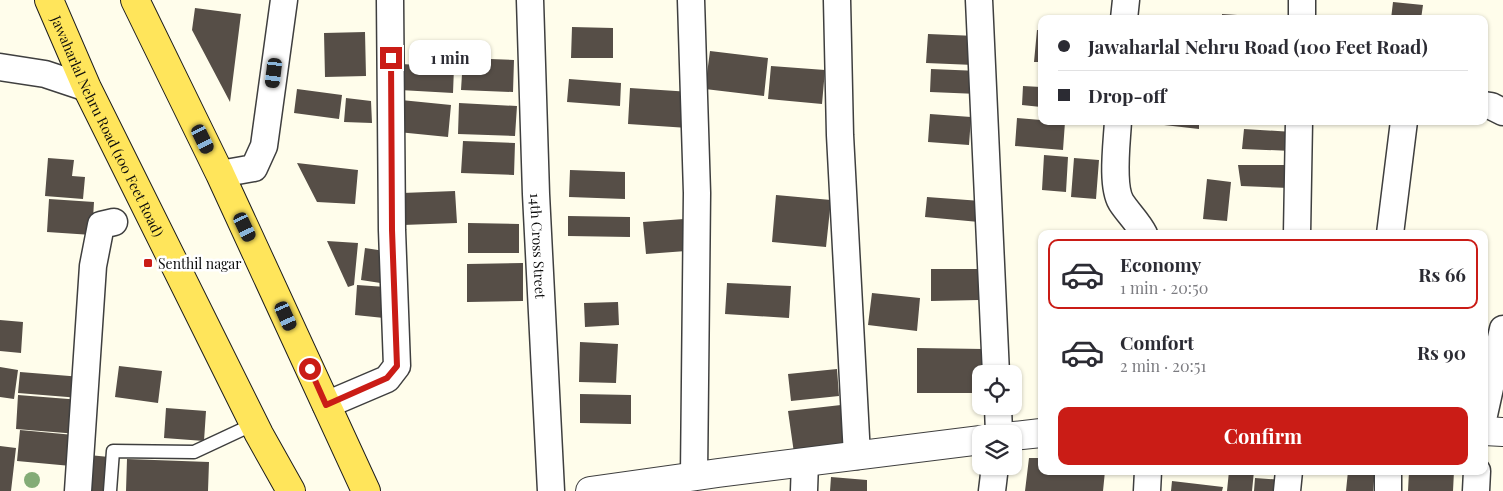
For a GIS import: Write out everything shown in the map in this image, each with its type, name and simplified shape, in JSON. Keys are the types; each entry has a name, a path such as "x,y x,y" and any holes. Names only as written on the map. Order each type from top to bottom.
{"main road":[{"name":"Jawaharlal Nehru Road (100 Feet Road)","path":"49,0 88,88 254,424 291,491"},
{"path":"135,0 220,174 366,491"}],"street":[{"path":"220,174 254,168 264,146 284,0"},
{"path":"326,405 387,378 397,366 392,230 390,0"},
{"name":"14th Cross Street","path":"530,0 537,204 551,491"},
{"path":"691,0 697,193 694,476"},
{"path":"837,0 840,135 857,456"},
{"path":"979,0 996,365"},
{"path":"1124,15 1126,0"},
{"path":"1302,0 1302,15"},
{"path":"0,67 45,74 88,88"},
{"path":"1488,106 1503,112"},
{"path":"1118,125 1116,187 1120,201 1142,230"},
{"path":"1297,230 1300,125"},
{"path":"1390,230 1404,125"},
{"path":"78,491 93,266 101,225 114,222"},
{"path":"1488,397 1503,329"},
{"path":"1488,431 1503,432"},
{"path":"1022,435 1038,433"},
{"path":"607,490 694,476 972,441"},
{"path":"804,491 805,462"},
{"path":"992,491 994,475"},
{"path":"1147,491 1148,475"},
{"path":"1287,491 1289,475"},
{"path":"1388,475 1388,491"},
{"path":"1476,491 1477,475"}],"lane":[{"path":"110,491 113,451 194,452 254,424"}],"building":[{"path":"1393,2 1423,5 1422,15 1391,15"},
{"path":"195,8 241,14 230,102 192,30"},
{"path":"572,27 613,28 613,58 571,58"},
{"path":"1037,30 1038,30 1038,62 1034,62"},
{"path":"365,32 366,76 325,77 324,33"},
{"path":"928,34 976,36 974,65 926,63"},
{"path":"710,51 768,58 764,96 705,89"},
{"path":"463,58 514,60 513,92 461,90"},
{"path":"401,64 454,67 453,93 400,90"},
{"path":"771,66 825,70 822,104 768,99"},
{"path":"931,69 979,71 978,94 930,92"},
{"path":"569,79 621,83 620,106 567,102"},
{"path":"1023,86 1038,87 1038,107 1022,105"},
{"path":"630,88 691,92 688,128 628,124"},
{"path":"297,89 342,95 339,119 294,113"},
{"path":"346,98 371,101 372,123 344,122"},
{"path":"401,100 451,105 448,137 398,132"},
{"path":"459,103 517,106 515,136 458,134"},
{"path":"930,114 971,117 969,145 928,142"},
{"path":"1017,118 1038,120 1038,125 1065,125 1063,150 1015,146"},
{"path":"1164,125 1199,125 1199,129"},
{"path":"1244,129 1293,132 1292,151 1242,149"},
{"path":"463,141 515,143 514,175 461,173"},
{"path":"1044,155 1068,157 1066,192 1042,190"},
{"path":"48,158 74,160 72,176 85,177 83,199 45,196"},
{"path":"1074,158 1099,160 1096,199 1071,197"},
{"path":"297,163 358,170 355,204 317,202"},
{"path":"1238,165 1290,165 1289,188 1241,186"},
{"path":"570,170 625,172 625,199 569,197"},
{"path":"1207,179 1231,182 1227,221 1203,219"},
{"path":"455,191 457,223 403,225 402,193"},
{"path":"776,195 831,200 826,247 772,242"},
{"path":"927,197 981,201 979,222 925,217"},
{"path":"49,199 94,202 92,235 47,232"},
{"path":"568,216 630,217 630,237 568,236"},
{"path":"684,219 686,251 646,254 643,222"},
{"path":"468,223 519,224 519,253 468,253"},
{"path":"327,241 358,243 354,285 348,287"},
{"path":"365,248 391,252 387,284 361,280"},
{"path":"523,263 523,301 467,302 467,264"},
{"path":"931,269 979,269 979,300 931,301"},
{"path":"727,283 791,286 789,318 725,314"},
{"path":"357,285 386,287 384,318 355,315"},
{"path":"872,293 920,298 917,331 868,325"},
{"path":"618,302 619,325 585,327 584,303"},
{"path":"0,320 23,322 21,353 0,351"},
{"path":"580,342 618,344 616,383 579,382"},
{"path":"917,348 984,349 984,365 972,365 972,393 917,393"},
{"path":"119,366 162,371 158,403 115,397"},
{"path":"0,367 18,370 14,399 0,397"},
{"path":"837,369 839,396 791,401 788,374"},
{"path":"20,372 82,377 80,398 18,393"},
{"path":"580,394 631,395 631,424 580,423"},
{"path":"18,395 81,400 78,434 16,429"},
{"path":"841,405 846,447 794,453 788,411"},
{"path":"166,408 206,411 204,441 164,438"},
{"path":"20,430 74,435 71,466 17,461"},
{"path":"0,446 16,448 11,491 0,491"},
{"path":"89,455 109,457 106,491 86,491"},
{"path":"1029,458 1038,458 1038,475 1105,475 1103,491 1025,491"},
{"path":"127,459 209,462 208,491 126,491"},
{"path":"1229,475 1254,475 1252,491 1227,491"},
{"path":"1348,475 1375,475 1373,491 1346,491"},
{"path":"1409,475 1454,475 1453,491 1408,491"},
{"path":"831,477 867,480 867,491 830,491"},
{"path":"1255,478 1284,480 1283,491 1254,491"},
{"path":"1172,481 1223,487 1222,491 1171,491"}],"place":[{"name":"Senthil nagar","path":"148,263"}],"route":[{"path":"310,369 326,405 387,378 397,366 392,230 391,58"}]}
